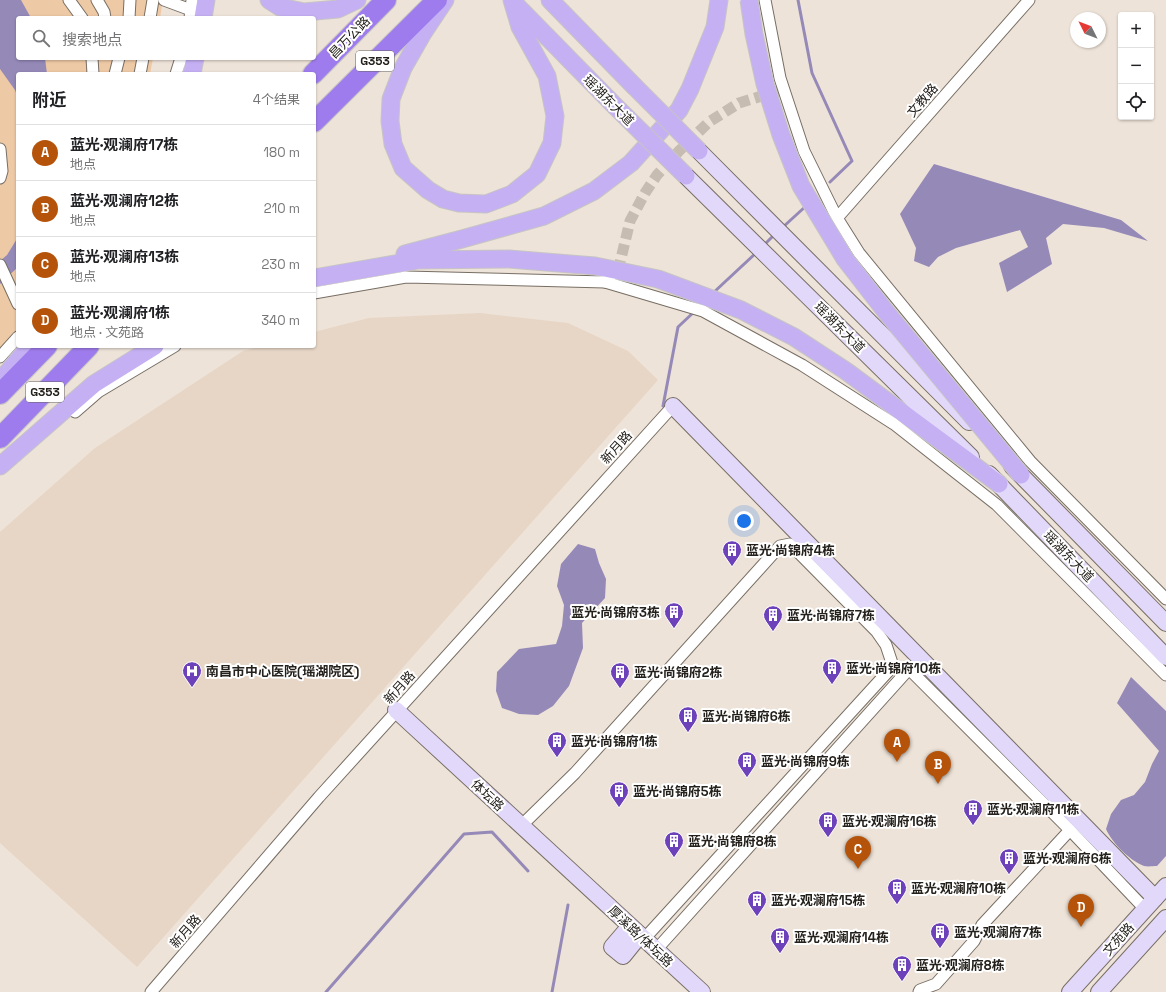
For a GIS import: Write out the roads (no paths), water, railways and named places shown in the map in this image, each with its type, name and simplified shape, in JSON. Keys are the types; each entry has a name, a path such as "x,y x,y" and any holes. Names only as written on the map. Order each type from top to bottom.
{"highway":[{"name":"昌万公路","path":"315,72 386,0"},
{"name":"G353","path":"316,120 437,0"},
{"name":"G353","path":"0,394 45,348"},
{"name":"G353","path":"0,438 88,348"}],"main road":[{"path":"194,11 206,0"},
{"path":"269,0 280,7 304,12 338,9 357,0"},
{"path":"445,0 423,33 403,68 391,98 390,121 393,144 403,168 428,190 443,199 459,203 486,204 512,194 537,174 552,143 555,116 547,76 520,27 512,0"},
{"name":"瑶湖东大道","path":"512,0 614,106 999,484 1166,657"},
{"name":"瑶湖东大道","path":"550,0 886,338 1166,623"},
{"path":"561,0 634,86"},
{"path":"316,276 462,239 544,216 594,191 631,163 679,110 690,89 715,27 719,0"},
{"path":"749,0 754,34 765,84 781,135 801,186 845,259 854,271 886,312 1021,475"},
{"path":"192,72 195,60"},
{"path":"316,277 410,261 509,259 594,266 658,279 734,307 794,337 846,371 999,484"},
{"path":"0,381 28,348"},
{"path":"0,466 94,384 152,348"},
{"path":"673,406 1150,904"},
{"name":"体坛路","path":"396,710 574,874"},
{"name":"厚溪路/体坛路","path":"574,874 702,992"},
{"name":"文苑路","path":"1070,992 1166,886"},
{"path":"1099,992 1166,918"}],"street":[{"path":"69,0 81,16"},
{"path":"97,0 105,16"},
{"path":"129,16 130,0"},
{"path":"150,16 153,0"},
{"path":"164,0 194,11"},
{"path":"765,0 780,78 804,151 837,218 859,253 1030,461 1166,599"},
{"name":"文教路","path":"837,218 1029,0"},
{"path":"92,60 93,72"},
{"path":"112,60 114,72"},
{"path":"115,72 118,60"},
{"path":"140,72 143,60"},
{"path":"177,72 180,60"},
{"path":"0,149 2,172 0,178"},
{"path":"0,265 16,300"},
{"path":"605,282 618,271"},
{"path":"316,293 406,277 605,282 703,312 802,365 894,424 997,505 1166,675"},
{"path":"0,357 16,339"},
{"path":"0,476 98,392 172,348"},
{"name":"新月路","path":"151,992 396,710 673,406"},
{"path":"521,826 575,773 780,546 790,544 877,632 886,645 893,666 638,933"},
{"path":"656,950 909,669 1070,830 1150,904"},
{"path":"918,992 936,984 974,942 982,925 1070,830"}],"waterway":[{"path":"798,0 812,73 852,161 830,182"},
{"path":"783,227 806,206"},
{"path":"765,244 774,235"},
{"path":"713,293 756,253"},
{"path":"663,406 678,327 695,311"},
{"path":"326,992 464,834 492,832 528,871"},
{"path":"552,992 568,905"}],"tunnel":[{"path":"618,271 630,221 645,193 657,175 709,122 739,103 784,89"}],"place":[{"name":"蓝光·尚锦府4栋","path":"732,567"},
{"name":"蓝光·尚锦府3栋","path":"674,629"},
{"name":"蓝光·尚锦府7栋","path":"773,632"},
{"name":"蓝光·尚锦府10栋","path":"832,685"},
{"name":"南昌市中心医院(瑶湖院区)","path":"192,688"},
{"name":"蓝光·尚锦府2栋","path":"620,689"},
{"name":"蓝光·尚锦府6栋","path":"688,733"},
{"name":"蓝光·尚锦府1栋","path":"557,758"},
{"name":"蓝光·观澜府17栋","path":"897,762"},
{"name":"蓝光·尚锦府9栋","path":"747,778"},
{"name":"蓝光·观澜府12栋","path":"938,784"},
{"name":"蓝光·尚锦府5栋","path":"619,808"},
{"name":"蓝光·观澜府11栋","path":"973,826"},
{"name":"蓝光·观澜府16栋","path":"828,838"},
{"name":"蓝光·尚锦府8栋","path":"674,858"},
{"name":"蓝光·观澜府13栋","path":"858,869"},
{"name":"蓝光·观澜府6栋","path":"1009,875"},
{"name":"蓝光·观澜府10栋","path":"897,905"},
{"name":"蓝光·观澜府15栋","path":"757,917"},
{"name":"蓝光·观澜府1栋","path":"1081,927"},
{"name":"蓝光·观澜府7栋","path":"940,949"},
{"name":"蓝光·观澜府14栋","path":"780,954"},
{"name":"蓝光·观澜府8栋","path":"902,982"}]}
